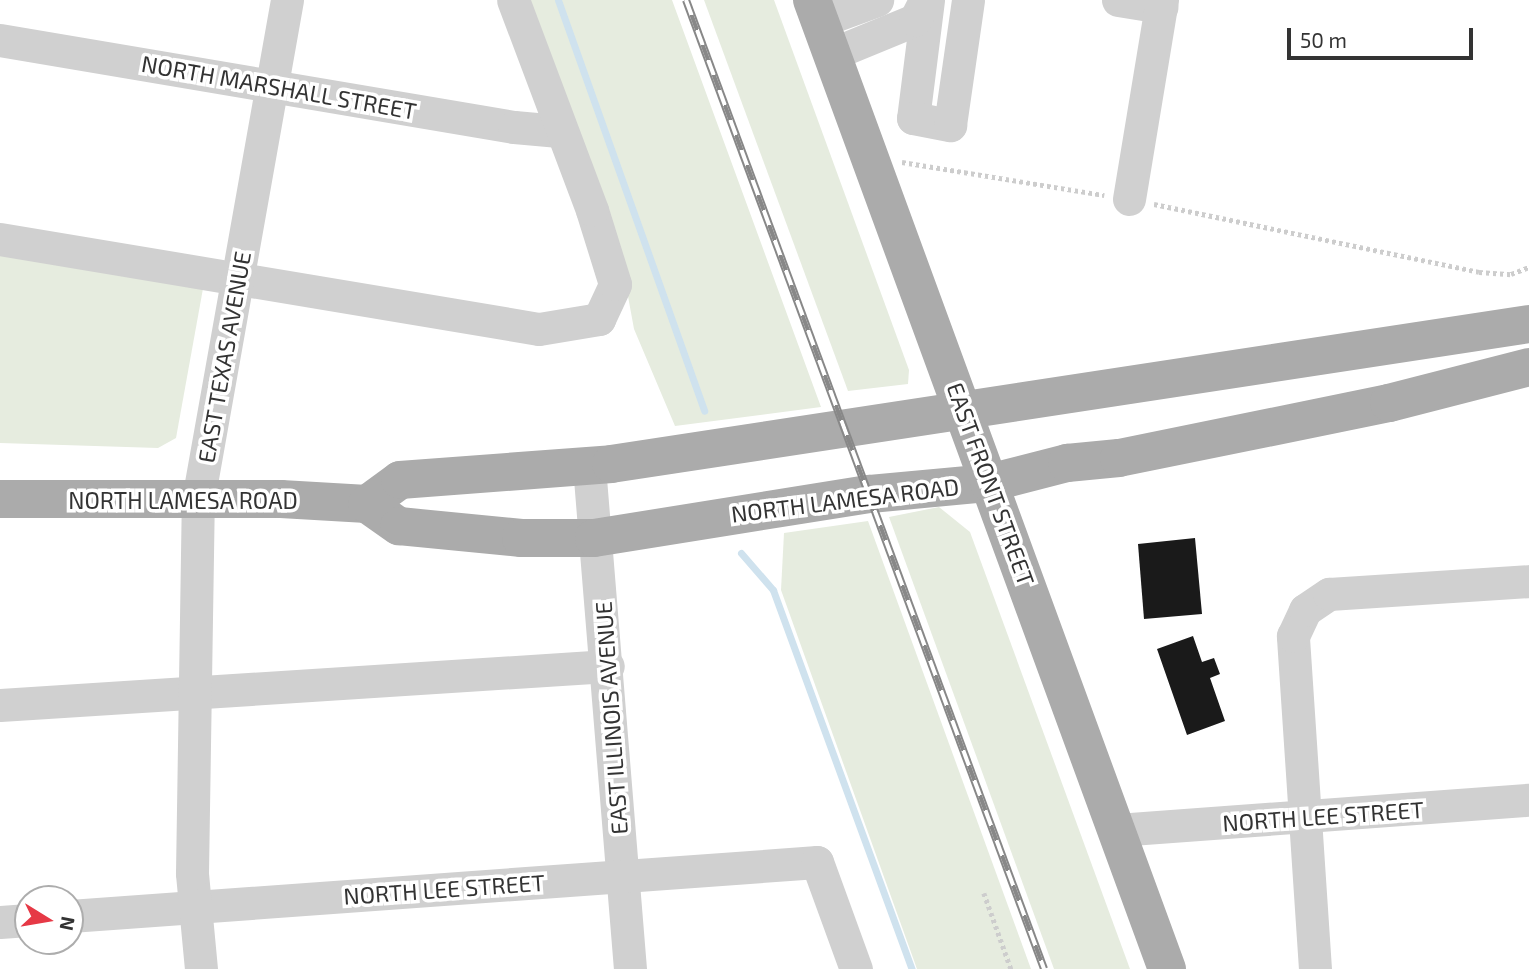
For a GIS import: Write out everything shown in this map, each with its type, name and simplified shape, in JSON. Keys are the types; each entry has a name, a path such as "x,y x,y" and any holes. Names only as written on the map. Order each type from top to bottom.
{"main road":[{"name":"EAST FRONT STREET","path":"821,25 1167,969"},
{"path":"367,504 400,480 589,466 1251,370 1339,352 1529,324"},
{"name":"NORTH LAMESA ROAD","path":"0,499 367,504 399,526 521,537 594,538 870,494 989,484 1067,463 1119,458 1389,403 1529,367"}],"street":[{"name":"EAST TEXAS AVENUE","path":"201,969 195,907 198,500 287,0"},
{"path":"0,239 539,330 599,319 615,284 592,210 559,131 513,0"},
{"path":"821,25 877,0"},
{"path":"821,25 915,20 926,0"},
{"path":"926,0 913,118 950,125 968,0"},
{"path":"1118,0 1161,4 1129,199"},
{"name":"NORTH MARSHALL STREET","path":"0,40 514,127 559,131"},
{"name":"EAST ILLINOIS AVENUE","path":"589,466 608,666 630,969"},
{"path":"1315,969 1293,636 1305,610 1329,594 1529,581"},
{"path":"0,705 196,690 608,666"},
{"name":"NORTH LEE STREET","path":"1117,830 1529,800"},
{"name":"NORTH LEE STREET","path":"84,915 817,862 856,969"}],"path":[{"path":"870,157 1129,199 1479,272 1511,274 1529,267"},
{"path":"984,893 1011,969"}],"shaded area":[{"path":"526,0 672,0 821,407 675,426 634,329 625,280"},
{"path":"704,0 774,0 909,370 908,384 848,391"},
{"path":"0,250 204,283 176,438 158,448 0,443"},
{"path":"939,507 970,532 1130,969 1054,969 889,517"},
{"path":"868,521 1031,969 917,969 781,590 784,533"}],"building":[{"path":"1195,538 1202,614 1144,619 1138,544"},
{"path":"1193,636 1202,662 1214,658 1220,674 1210,678 1225,721 1187,735 1157,649"}],"waterway":[{"path":"558,0 704,411"},
{"path":"741,553 773,590 912,969"}],"railway":[{"path":"686,0 1044,969"}]}
